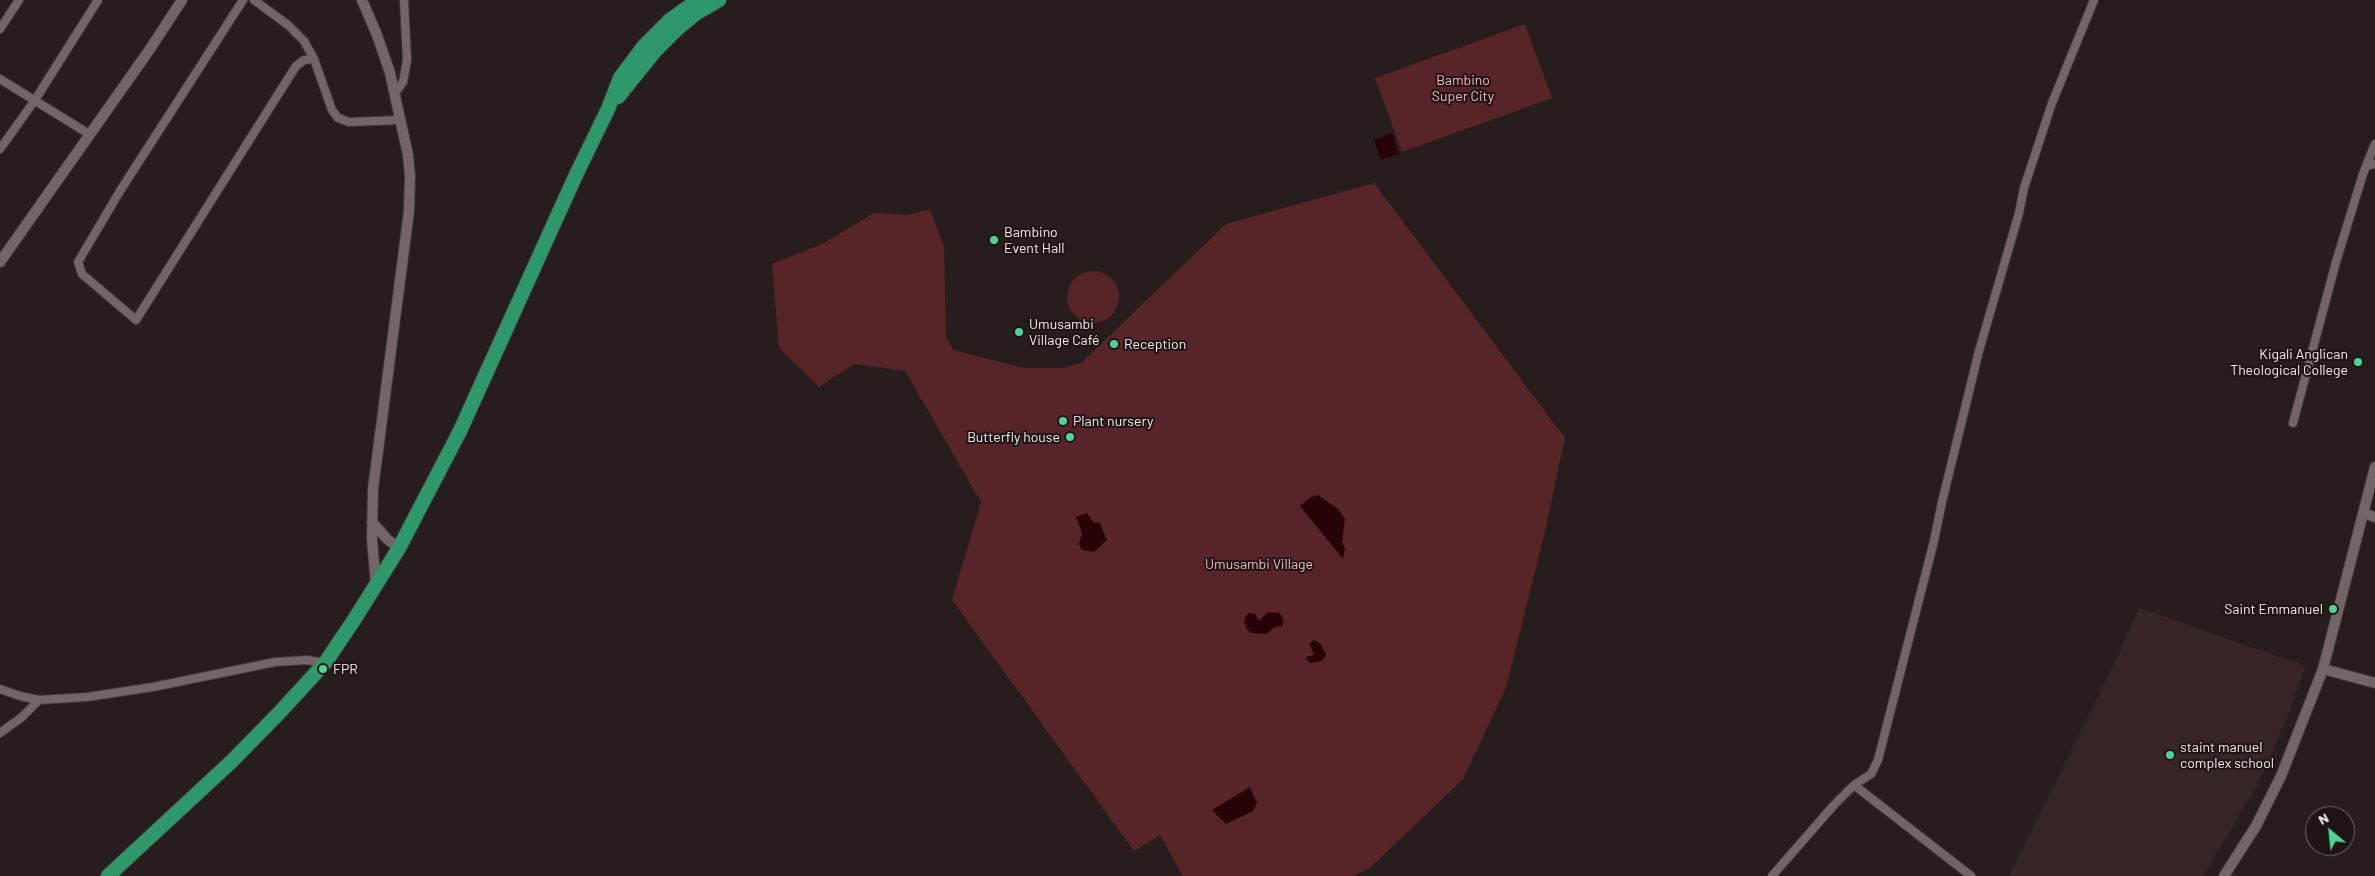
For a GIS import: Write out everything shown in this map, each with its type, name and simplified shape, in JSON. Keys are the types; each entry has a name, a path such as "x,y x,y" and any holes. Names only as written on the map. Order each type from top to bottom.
{"highway":[{"path":"108,876 232,761 325,662 399,548 460,431 575,177 608,109 620,78 644,46 670,20 698,0"},
{"path":"608,109 655,51 676,29 694,14 719,0"}],"street":[{"path":"0,29 19,0"},
{"path":"0,149 35,100 98,0"},
{"path":"0,262 150,49 182,0"},
{"path":"243,0 78,262 82,274 136,320 296,66 304,60 314,58"},
{"path":"254,0 288,25 304,41 314,58 332,110 338,118 349,122 401,120"},
{"path":"362,0 383,52 395,93 408,155 409,211 379,441 372,522 376,584"},
{"path":"395,93 403,82 407,60 404,0"},
{"path":"1772,876 1854,786 1871,774 1878,760 1934,542 1979,351 2019,213 2024,188 2052,103 2094,0"},
{"path":"0,79 89,134"},
{"path":"2293,423 2336,262 2366,166 2375,144"},
{"path":"2366,166 2375,164"},
{"path":"2224,876 2256,826 2281,776 2323,669 2375,467"},
{"path":"2363,513 2375,517"},
{"path":"372,522 387,539 399,548"},
{"path":"0,689 39,700 87,697 153,687 293,660 325,662"},
{"path":"2323,669 2375,683"},
{"path":"0,733 22,717 39,700"},
{"path":"1854,786 1971,876"}],"shaded area":[{"path":"1392,133 1399,154 1381,160 1374,140"},
{"path":"1318,495 1338,509 1345,519 1342,542 1345,548 1343,559 1300,506 1311,497"},
{"path":"1087,513 1094,523 1099,522 1107,540 1094,552 1082,550 1079,544 1082,533 1076,517"},
{"name":"staint manuel complex school","path":"2139,608 2300,664 2305,669 2284,725 2257,785 2203,876 2009,876 2109,675"},
{"path":"1268,612 1280,613 1284,621 1282,626 1275,627 1266,634 1252,633 1247,630 1244,621 1249,613 1255,614 1259,621"},
{"path":"1314,640 1321,644 1326,655 1322,661 1310,663 1306,657 1314,655 1309,644"},
{"path":"1250,787 1257,803 1253,811 1226,824 1212,810"}],"green space":[{"name":"Bambino Super City","path":"1525,24 1552,98 1402,152 1375,78"},
{"name":"Umusambi Village","path":"1374,183 1565,438 1546,527 1506,688 1463,779 1370,868 1353,876 1183,876 1160,835 1134,851 952,600 981,502 905,371 854,364 819,387 779,348 772,264 824,243 874,213 908,215 930,209 944,247 946,336 953,350 1024,368 1063,368 1081,363 1226,224"},
{"path":"1088,271 1098,271 1112,278 1119,292 1119,302 1112,316 1098,323 1088,323 1078,319 1071,312 1067,302 1067,292 1071,282 1078,275"}],"place":[{"name":"Bambino Event Hall","path":"994,240"},
{"name":"Umusambi Village Café","path":"1019,332"},
{"name":"Reception","path":"1114,344"},
{"name":"Kigali Anglican Theological College","path":"2358,362"},
{"name":"Plant nursery","path":"1063,421"},
{"name":"Butterfly house","path":"1070,437"},
{"name":"Saint Emmanuel","path":"2333,609"},
{"name":"FPR","path":"323,669"},
{"name":"staint manuel complex school","path":"2170,755"}]}
